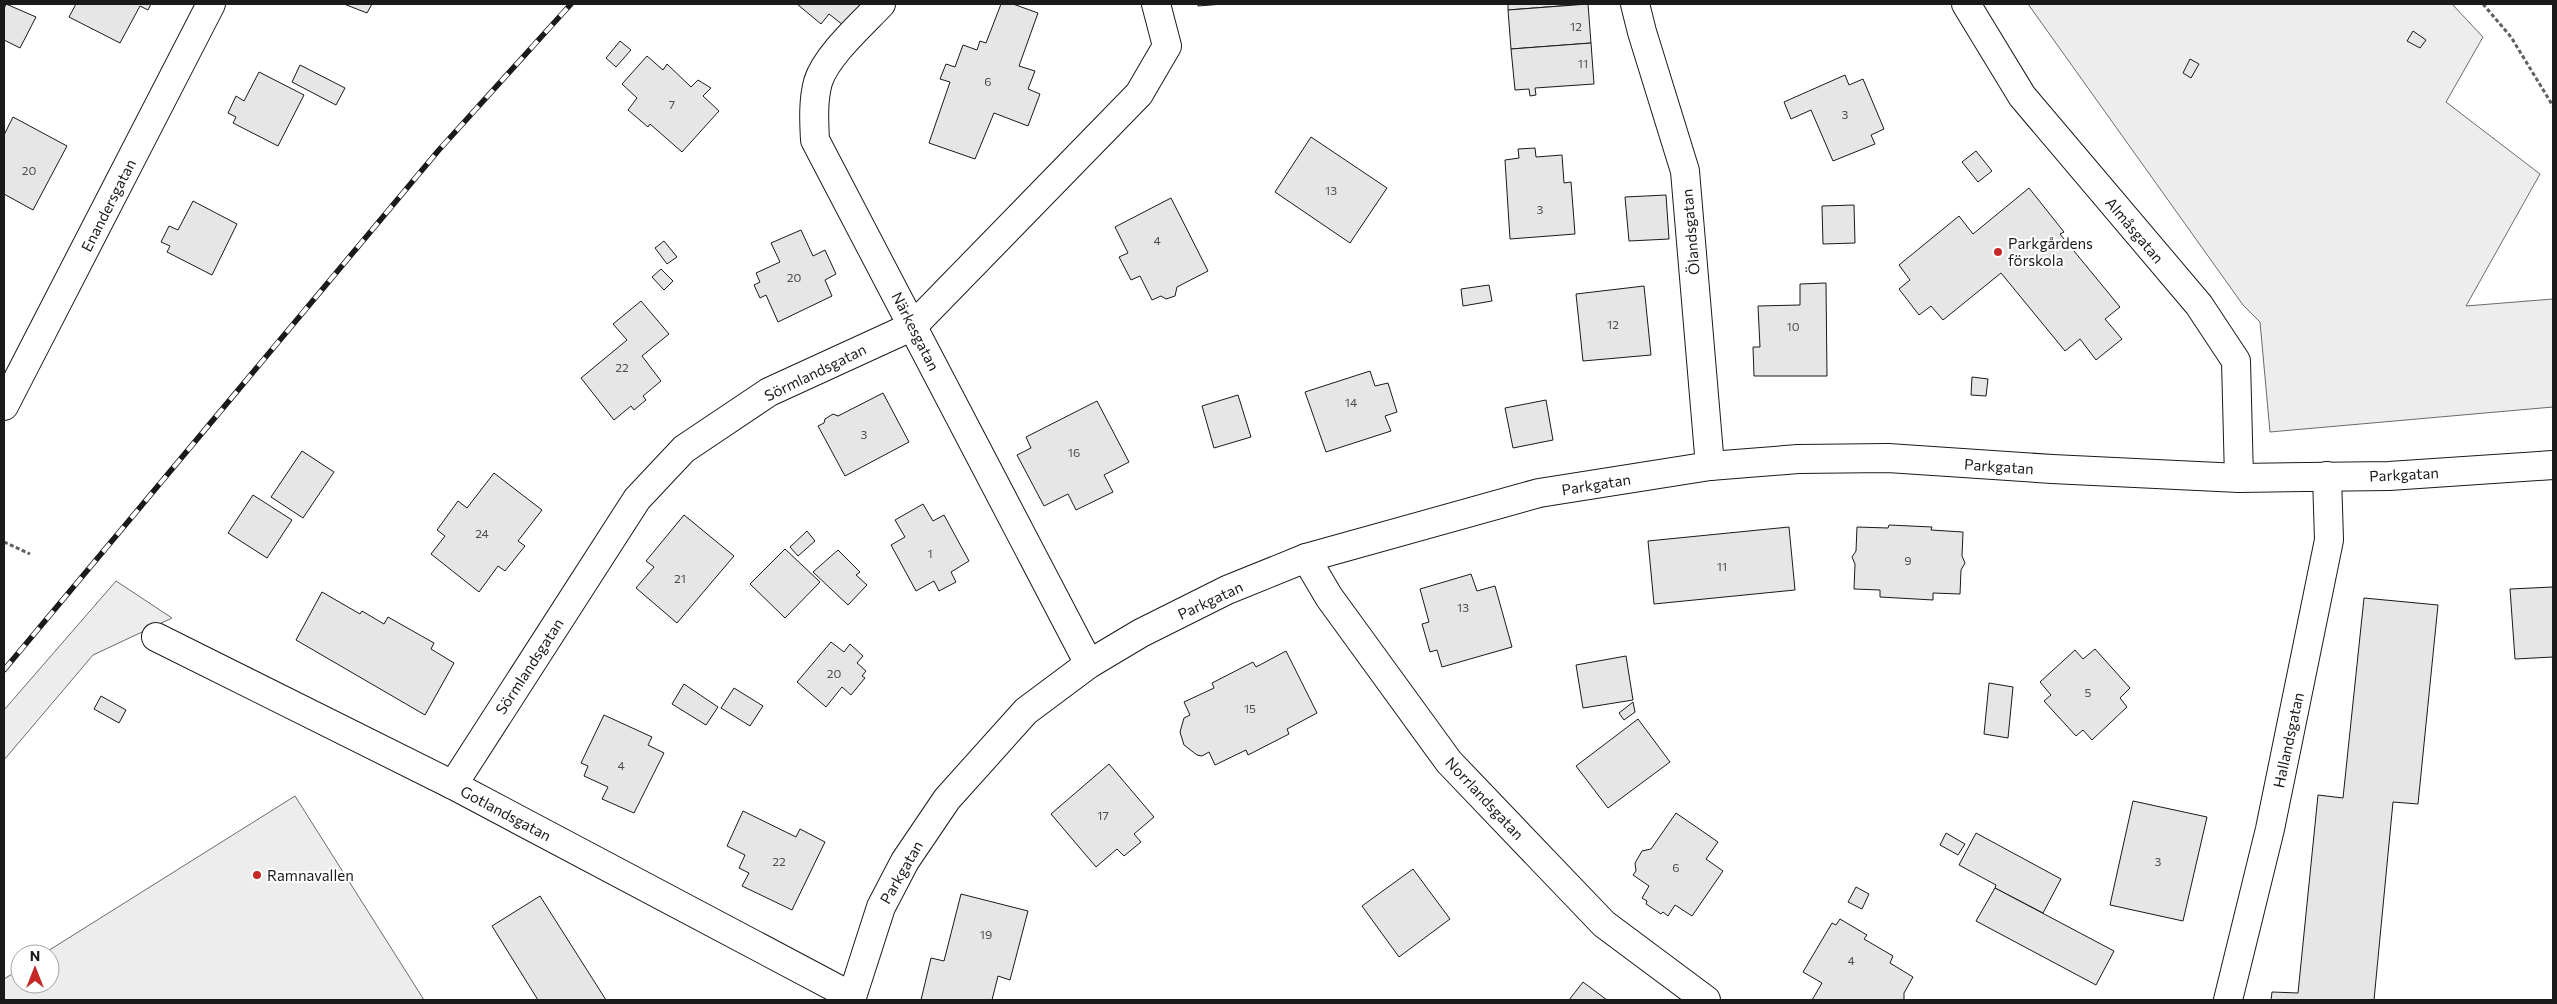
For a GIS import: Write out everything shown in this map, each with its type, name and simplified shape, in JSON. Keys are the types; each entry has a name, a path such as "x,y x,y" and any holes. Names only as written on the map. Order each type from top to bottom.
{"street":[{"name":"Enandersgatan","path":"4,406 211,4"},
{"name":"Närkesgatan","path":"881,4 830,60 819,81 814,112 815,140 1089,664"},
{"name":"Sörmlandsgatan","path":"453,785 637,499 684,449 769,392 913,326 1139,94 1167,46 1156,4"},
{"name":"Ölandsgatan","path":"1636,4 1642,32 1684,171 1710,466"},
{"name":"Almåsgatan","path":"1966,4 2022,96 2199,305 2236,361 2239,478"},
{"name":"Parkgatan","path":"851,998 880,907 905,861 947,799 1026,711 1089,664 1140,633 1227,590 1306,558 1539,493 1710,466 1798,459 1888,458 2052,469 2239,478 2389,476 2553,465"},
{"name":"Hallandsgatan","path":"2228,1000 2270,829 2329,540 2327,476"},
{"name":"Norrlandsgatan","path":"1306,558 1329,597 1450,762 1604,924 1706,1000"},
{"name":"Gotlandsgatan","path":"156,638 453,785 851,998"}],"path":[{"path":"2483,4 2511,37 2553,106"},
{"path":"4,542 30,554"}],"shaded area":[{"path":"2028,4 2452,4 2483,37 2446,102 2540,174 2466,306 2553,299 2553,407 2270,432 2260,322 2243,305"},
{"path":"116,581 172,618 93,655 4,760 4,710"},
{"name":"Ramnavallen","path":"295,796 424,1000 4,1000 4,979 10,975 10,994 60,994 59,944"}],"building":[{"path":"6,4 36,17 20,48 4,40 4,9"},
{"path":"76,4 151,4 148,10 140,6 120,43 69,17"},
{"path":"344,4 372,4 367,13"},
{"path":"797,4 861,4 843,25 829,14 821,24"},
{"path":"1001,4 1013,4 1038,13 1019,66 1035,71 1028,89 1040,94 1028,126 994,113 975,159 929,143 950,82 940,79 946,64 955,67 963,45 977,50 980,41 986,43"},
{"path":"1198,4 1223,4 1198,6"},
{"path":"1508,4 1586,4 1508,10"},
{"path":"1588,4 1591,43 1511,49 1508,10"},
{"path":"2413,31 2426,40 2420,48 2407,41"},
{"path":"620,41 631,50 616,67 606,58"},
{"path":"1591,43 1594,84 1535,88 1536,95 1530,96 1529,89 1515,90 1511,49"},
{"path":"647,56 663,70 667,64 691,87 698,80 711,88 703,96 719,111 682,152 650,124 648,127 628,110 637,98 622,84"},
{"path":"2190,59 2199,64 2191,78 2183,73"},
{"path":"300,65 345,88 336,105 292,82"},
{"path":"259,72 304,95 278,146 233,123 236,117 228,113 236,96 244,101"},
{"path":"1845,75 1849,85 1863,79 1884,129 1871,135 1875,144 1833,161 1811,110 1791,119 1784,102"},
{"path":"13,117 67,146 33,210 4,194 4,135"},
{"path":"1311,137 1387,188 1350,243 1275,192"},
{"path":"1535,148 1536,157 1562,155 1564,183 1571,182 1575,234 1510,239 1505,160 1519,158 1518,149"},
{"path":"1976,151 1992,171 1978,182 1962,162"},
{"path":"2029,188 2064,232 2060,234 2120,307 2105,319 2122,339 2096,360 2080,339 2065,351 2001,273 1943,320 1931,306 1919,315 1899,289 1910,280 1899,265 1959,216 1973,234"},
{"path":"1666,195 1669,239 1629,241 1625,197"},
{"path":"1171,198 1208,271 1177,287 1175,296 1166,299 1161,296 1152,300 1140,276 1131,280 1119,257 1128,253 1115,227"},
{"path":"193,201 237,224 212,275 167,252 170,246 161,242 169,226 178,230"},
{"path":"1854,205 1855,243 1823,244 1822,206"},
{"path":"801,230 813,256 825,250 836,274 825,280 832,296 778,322 766,295 760,298 754,285 760,282 756,273 780,262 771,243"},
{"path":"664,241 677,257 667,264 655,248"},
{"path":"661,269 673,281 664,290 652,277"},
{"path":"1826,283 1827,376 1754,376 1753,347 1760,347 1758,306 1800,305 1800,284"},
{"path":"1489,285 1492,301 1463,306 1461,289"},
{"path":"1644,286 1651,355 1583,361 1576,294"},
{"path":"641,301 669,334 642,356 661,381 643,396 646,400 634,410 631,406 614,420 581,378 627,340 613,324"},
{"path":"1370,371 1375,386 1388,383 1397,412 1385,416 1391,431 1326,452 1305,392"},
{"path":"1972,377 1988,379 1986,396 1971,395"},
{"path":"883,393 909,442 845,476 818,426 833,414 838,416"},
{"path":"1238,395 1251,437 1214,448 1202,406"},
{"path":"1546,400 1553,440 1513,448 1505,408"},
{"path":"1097,401 1129,462 1104,475 1113,492 1076,510 1068,494 1044,506 1017,455 1031,448 1026,437"},
{"path":"302,451 334,472 303,518 271,497"},
{"path":"494,473 542,510 518,541 525,546 505,571 498,566 479,592 431,554 445,536 437,530 458,501 467,508"},
{"path":"253,495 292,520 267,558 228,533"},
{"path":"923,504 933,521 944,515 969,561 951,572 956,582 939,591 934,581 916,591 891,545 905,537 895,520"},
{"path":"684,515 734,556 677,623 636,588 654,567 646,561"},
{"path":"1889,525 1932,527 1931,530 1963,532 1962,556 1965,563 1961,570 1960,594 1933,593 1933,600 1880,597 1880,590 1854,589 1855,564 1852,557 1856,551 1857,527 1888,528"},
{"path":"1789,527 1795,590 1654,604 1648,541"},
{"path":"807,531 815,541 798,556 790,547"},
{"path":"785,549 820,582 785,618 750,584"},
{"path":"838,550 860,572 856,575 867,585 848,605 813,572"},
{"path":"1471,574 1477,591 1495,586 1512,647 1442,667 1437,650 1430,652 1422,624 1429,622 1420,589"},
{"path":"2553,587 2553,657 2515,659 2510,589"},
{"path":"322,592 360,614 362,611 384,624 388,617 434,643 431,649 454,663 425,715 296,640"},
{"path":"2364,598 2438,605 2418,804 2393,802 2374,1000 2271,1000 2272,992 2298,993 2318,795 2343,798"},
{"path":"831,642 844,652 850,644 863,656 857,663 866,671 862,676 865,678 851,695 842,687 826,707 797,682"},
{"path":"2095,649 2130,688 2120,698 2127,707 2092,740 2083,730 2076,736 2044,701 2051,695 2040,682 2075,650 2083,659"},
{"path":"1286,651 1317,713 1287,729 1289,734 1248,755 1246,750 1215,765 1209,752 1202,756 1197,755 1184,745 1180,732 1184,718 1190,715 1184,702 1214,688 1212,683 1253,662 1256,667"},
{"path":"1626,656 1633,700 1583,708 1576,665"},
{"path":"1989,683 2013,687 2008,738 1984,734"},
{"path":"684,684 718,707 706,725 672,704"},
{"path":"734,688 763,706 750,726 721,708"},
{"path":"101,696 126,710 119,723 94,709"},
{"path":"1633,702 1635,712 1624,720 1619,713"},
{"path":"604,715 652,737 648,745 664,753 634,813 602,799 608,787 584,776 588,766 581,763"},
{"path":"1638,719 1670,762 1608,808 1576,766"},
{"path":"1109,764 1154,817 1134,834 1141,842 1124,856 1117,849 1096,867 1051,814"},
{"path":"2133,801 2207,817 2183,921 2110,905"},
{"path":"743,811 796,837 800,829 825,842 792,910 742,886 749,873 739,868 745,855 727,846"},
{"path":"1676,813 1718,842 1706,859 1723,871 1692,916 1675,905 1668,916 1663,912 1661,914 1646,904 1647,901 1642,898 1649,886 1633,875 1636,871 1635,863 1642,851 1651,849"},
{"path":"1946,833 1965,844 1958,855 1940,845"},
{"path":"1976,833 2061,879 2043,913 1995,888 1996,885 1959,865"},
{"path":"1413,869 1450,919 1399,957 1362,906"},
{"path":"1856,887 1869,894 1862,909 1848,902"},
{"path":"1995,888 2114,951 2096,985 1976,921"},
{"path":"961,894 1028,911 1010,980 998,976 992,1000 921,1000 931,958 944,961"},
{"path":"540,896 606,1000 538,1000 492,926"},
{"path":"1840,919 1867,935 1864,939 1893,956 1890,963 1913,977 1904,993 1904,1000 1812,1000 1822,983 1803,972 1832,923 1836,925"},
{"path":"1583,982 1607,1000 1569,1000"}],"railway":[{"path":"4,670 438,151 571,4"}],"place":[{"name":"Parkgårdens förskola","path":"1998,252"},
{"name":"Ramnavallen","path":"257,875"}]}
